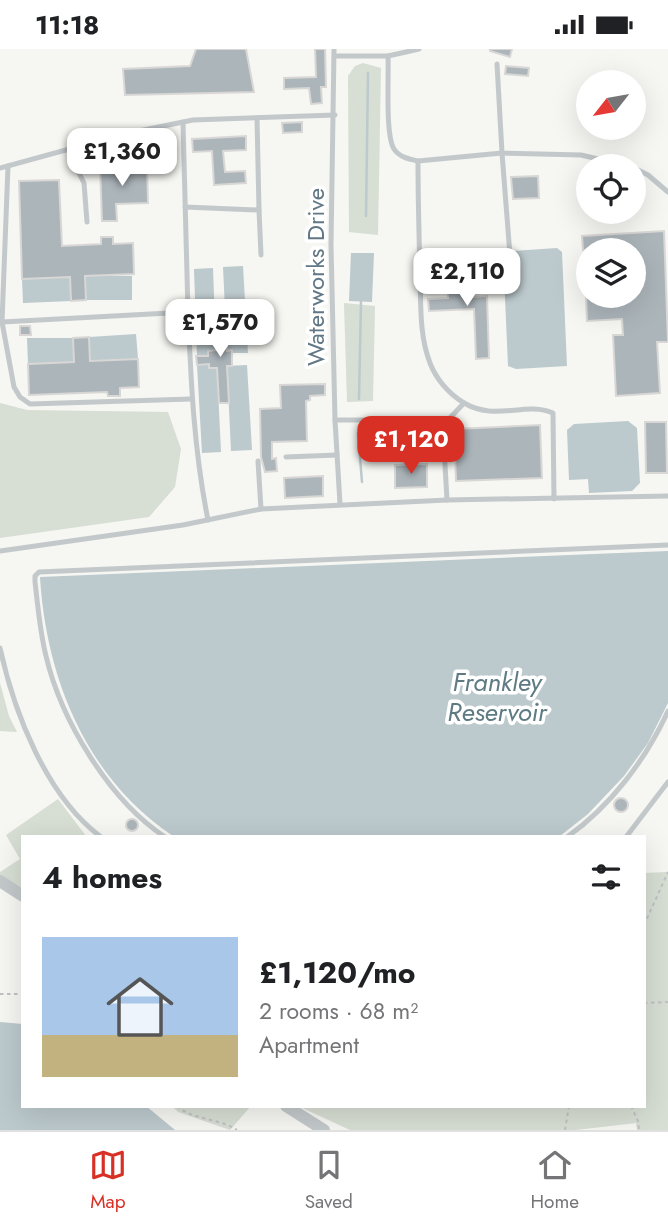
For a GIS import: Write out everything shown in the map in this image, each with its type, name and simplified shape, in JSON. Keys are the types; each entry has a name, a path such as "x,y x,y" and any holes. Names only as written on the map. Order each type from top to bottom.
{"street":[{"path":"0,881 21,894"},
{"path":"289,1108 324,1130"}],"lane":[{"path":"335,53 388,56 419,49"},
{"name":"Waterworks Drive","path":"335,53 331,245 340,504"},
{"path":"388,56 389,136 394,150 405,158 418,161 502,153 576,155"},
{"path":"497,64 511,268"},
{"path":"0,168 124,134 183,122 335,115"},
{"path":"257,118 261,255"},
{"path":"183,122 191,399 198,470 208,520"},
{"path":"72,148 74,163 84,183 87,222"},
{"path":"418,161 421,317 430,365 444,387 464,403 486,412 544,409 552,413 554,499"},
{"path":"8,166 2,322 14,387 20,397 30,404 191,399"},
{"path":"646,174 668,192"},
{"path":"185,207 259,210"},
{"path":"2,322 188,312"},
{"path":"447,500 443,430 448,420 464,403"},
{"path":"335,420 377,420 382,452 386,459 443,458"},
{"path":"286,457 337,455"},
{"path":"258,461 261,509"},
{"path":"0,551 208,520 261,509 447,500 668,496"},
{"path":"162,835 122,798 75,732 61,702 42,638 35,582 35,576 39,572 668,545"},
{"path":"0,648 20,719 39,757 67,801 99,835"},
{"path":"569,835 619,788 655,738 668,711"},
{"path":"628,835 668,782"},
{"path":"152,835 157,831"}],"path":[{"path":"646,920 668,871"},
{"path":"0,995 21,994"},
{"path":"646,1003 668,1002"},
{"path":"179,1108 183,1112 227,1123 237,1130"},
{"path":"565,1130 569,1108"},
{"path":"632,1108 639,1130"}],"shaded area":[{"path":"363,63 381,68 378,235 349,232 348,76 355,66"},
{"path":"344,303 375,306 373,401 347,402"},
{"path":"0,403 27,410 168,412 181,449 175,487 149,517 0,538"},
{"path":"0,683 9,716 17,732 0,731"},
{"path":"58,799 85,835 21,835 21,892 0,877 0,872 20,859 6,835"},
{"path":"668,872 668,1130 637,1130 636,1123 576,1130 350,1130 302,1108 646,1108 646,873"},
{"path":"174,1108 249,1108 230,1130 178,1112"}],"water":[{"path":"557,248 562,252 567,366 516,369 508,366 504,275 514,275 513,251"},
{"path":"351,253 374,253 372,302 349,301"},
{"path":"243,266 248,353 232,353 227,351 223,267"},
{"path":"213,268 216,350 208,351 208,356 197,356 194,269"},
{"path":"85,276 132,276 132,300 86,300"},
{"path":"70,277 71,301 23,303 22,279"},
{"path":"136,334 138,359 90,361 89,337"},
{"path":"27,338 73,338 74,362 28,364"},
{"path":"209,364 209,368 217,368 221,452 202,453 197,365"},
{"path":"247,365 252,450 231,451 227,366"},
{"path":"628,421 637,428 640,483 632,491 589,493 588,479 569,480 567,430 574,424"},
{"name":"Frankley Reservoir","path":"668,551 668,703 648,743 624,776 588,814 561,835 172,835 116,785 94,755 76,723 51,652 40,577"},
{"path":"0,1022 21,1024 21,1108 148,1108 175,1130 0,1130"}],"building":[{"path":"196,49 246,49 254,92 125,95 123,69 190,66"},
{"path":"315,49 325,49 326,87 321,87 322,103 311,104 309,88 284,89 284,78 316,77"},
{"path":"490,49 512,49 510,57"},
{"path":"506,66 529,68 528,76 505,74"},
{"path":"302,122 302,132 283,133 282,123"},
{"path":"246,136 246,150 223,151 225,172 245,171 246,183 214,185 212,151 193,152 192,139"},
{"path":"147,165 148,203 116,204 117,221 102,221 100,166"},
{"path":"538,176 539,198 513,199 511,177"},
{"path":"59,180 62,246 101,244 101,237 113,237 113,244 133,243 134,274 85,276 86,300 71,301 70,277 22,279 19,181"},
{"path":"664,231 668,342 657,342 660,393 616,396 613,335 623,335 622,319 587,321 586,308 646,308 646,238 582,236"},
{"path":"473,273 474,297 487,296 489,358 476,359 474,309 429,311 428,299 448,298 447,274"},
{"path":"215,317 226,317 227,351 232,350 232,366 227,366 229,403 219,403 217,368 209,368 209,364 197,365 196,356 208,356 208,351 216,350"},
{"path":"20,326 30,326 31,335 20,335"},
{"path":"89,337 90,361 138,359 139,387 120,388 120,396 108,396 107,392 29,395 28,364 74,362 73,338"},
{"path":"325,384 325,395 310,396 310,400 306,401 307,441 272,442 272,459 276,458 277,471 265,472 261,457 260,409 281,408 280,385"},
{"path":"645,422 666,422 667,473 646,473"},
{"path":"422,423 423,442 387,444 385,424"},
{"path":"540,425 542,478 456,481 454,429"},
{"path":"427,464 427,487 395,488 395,465"},
{"path":"323,476 323,496 285,498 284,478"},
{"path":"621,798 626,800 626,810 621,812 616,810 614,805 616,800"},
{"path":"132,819 138,825 132,831 126,825"}],"waterway":[{"path":"366,216 368,73"},
{"path":"359,399 361,302"},
{"path":"358,433 362,482"}]}
